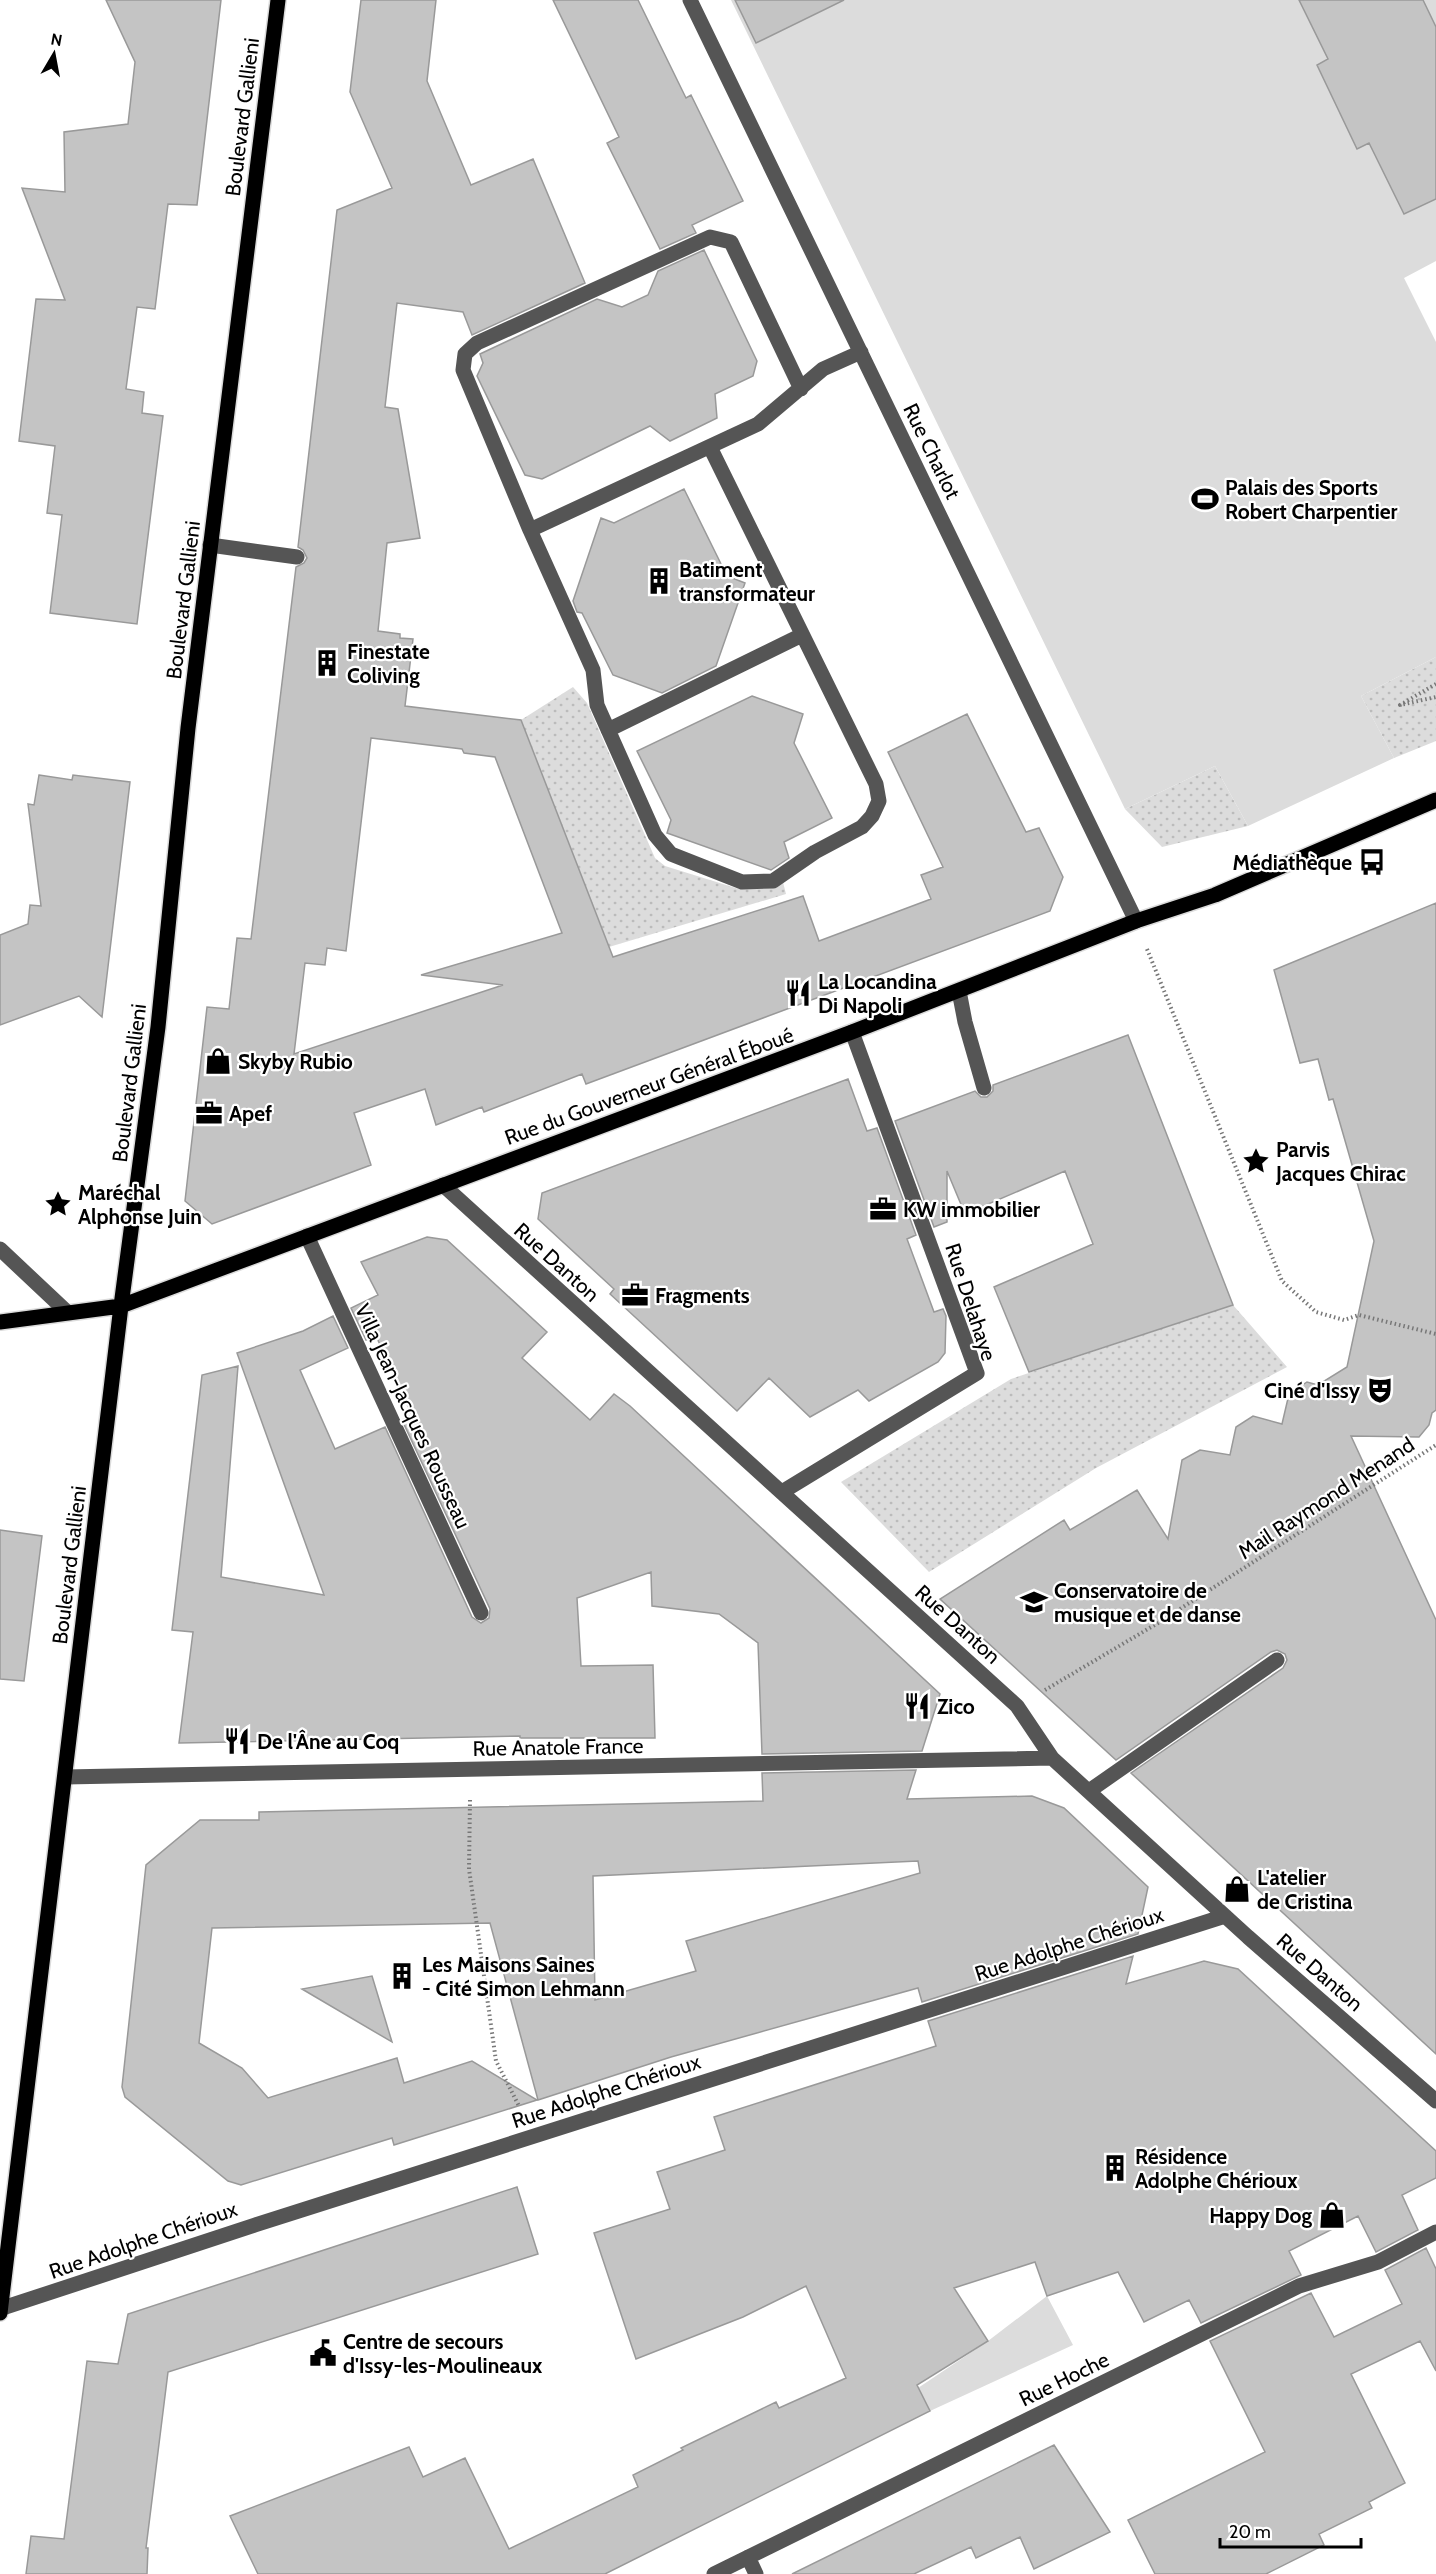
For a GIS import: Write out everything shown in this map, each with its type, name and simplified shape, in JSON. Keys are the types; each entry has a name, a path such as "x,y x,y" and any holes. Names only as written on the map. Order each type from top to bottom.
{"main road":[{"name":"Boulevard Gallieni","path":"0,2310 121,1306 158,1027 188,728 278,0"},
{"name":"Rue du Gouverneur Général Éboué","path":"0,1322 121,1306 852,1032 1136,921 1215,895 1436,801"}],"street":[{"name":"Rue Charlot","path":"690,0 1136,921"},
{"path":"710,447 876,784 879,801 872,816 862,827 815,852 773,881 742,882 671,854 655,835 597,705 593,670 530,530 463,370 465,354 477,343 710,237 731,242 801,389"},
{"path":"530,530 758,424 823,369 861,352"},
{"path":"210,545 297,557"},
{"path":"608,730 802,635"},
{"path":"959,990 965,1022 984,1088"},
{"name":"Rue Delahaye","path":"782,1492 976,1372 852,1032"},
{"name":"Rue Danton","path":"443,1185 1017,1706 1052,1758 1225,1916 1436,2101"},
{"name":"Villa Jean-Jacques Rousseau","path":"307,1236 481,1612"},
{"path":"0,1249 67,1312"},
{"path":"1089,1791 1277,1660"},
{"name":"Rue Anatole France","path":"65,1777 1052,1758"},
{"name":"Rue Adolphe Chérioux","path":"0,2310 1225,1916"},
{"name":"Rue Hoche","path":"714,2574 1299,2286 1378,2262 1436,2232"},
{"path":"748,2557 756,2574"}],"path":[{"path":"1436,684 1400,705 1436,698"},
{"path":"1136,921 1282,1281 1316,1312 1344,1320 1359,1315 1436,1334"},
{"name":"Mail Raymond Menand","path":"1017,1706 1158,1623 1436,1445"},
{"path":"469,1769 469,1869 496,2061 519,2105 527,2139"}],"shaded area":[{"name":"Palais des Sports Robert Charpentier","path":"731,0 1436,0 1436,261 1404,278 1436,342 1436,657 1361,696 1394,758 1248,826 1215,766 1125,809"},
{"path":"1436,657 1436,741 1394,758 1361,696"},
{"path":"573,687 587,703 655,858 665,866 739,889 783,882 786,894 609,947 521,720"},
{"path":"1215,766 1248,826 1162,847 1125,809"},
{"path":"1233,1305 1287,1367 1096,1468 929,1572 841,1482 1011,1379"},
{"path":"1047,2296 1073,2345 930,2411 918,2388 988,2341"}],"building":[{"path":"106,0 221,0 197,205 168,204 155,309 137,307 126,389 144,392 142,413 163,416 137,624 50,613 62,515 47,513 55,446 19,441 36,299 65,300 22,188 65,192 64,132 128,124 135,62"},
{"path":"361,0 436,0 427,81 471,185 533,159 585,283 472,335 463,312 397,303 385,407 398,409 420,538 387,543 378,631 400,634 400,638 413,639 405,706 521,720 613,957 803,896 819,941 931,899 921,875 943,867 888,752 967,714 1026,832 1039,828 1063,877 1050,911 586,1084 582,1074 484,1112 482,1107 436,1125 425,1089 354,1113 371,1165 212,1224 185,1201 207,1007 229,1009 237,938 251,939 296,567 304,563 307,558 303,550 298,547 337,210 392,188 350,92","holes":["371,738 462,749 464,753 495,757 562,933 421,975 503,985 294,1054 305,963 325,965 327,948 346,951"]},
{"path":"553,0 638,0 686,98 691,95 743,201 692,225 696,233 660,249 607,143 619,137"},
{"path":"735,0 844,0 756,43"},
{"path":"1299,0 1423,0 1436,27 1436,199 1404,214 1369,143 1357,149 1317,65 1328,59"},
{"path":"704,250 757,361 753,376 715,394 717,418 670,441 650,426 542,479 525,475 477,376 483,363 480,354 597,299 622,307 648,295 658,271"},
{"path":"684,489 727,576 745,583 716,666 662,693 613,675 582,613 577,612 573,601 601,518 614,523"},
{"path":"752,696 803,714 794,743 832,818 784,842 789,858 771,870 667,833 671,820 637,751"},
{"path":"39,775 72,780 73,775 130,782 102,1017 79,996 0,1025 0,935 28,924 30,905 41,906 28,804 34,805"},
{"path":"1436,903 1436,1410 1432,1413 1429,1425 1419,1437 1351,1436 1436,1620 1436,2054 1131,1773 1283,1668 1287,1660 1285,1654 1277,1650 1271,1652 1116,1760 940,1599 1064,1520 1070,1530 1137,1490 1168,1539 1182,1460 1200,1450 1230,1455 1236,1427 1253,1416 1282,1424 1289,1394 1307,1382 1318,1385 1347,1367 1374,1241 1333,1099 1329,1100 1318,1059 1300,1063 1274,970"},
{"path":"1128,1035 1233,1305 1029,1372 994,1287 1093,1244 1065,1171 965,1214 947,1171 947,1222 934,1227 895,1121 975,1091 981,1097 987,1097 993,1091 993,1085"},
{"path":"848,1079 867,1131 877,1128 916,1235 907,1239 934,1312 943,1309 946,1316 945,1353 938,1362 869,1401 858,1390 810,1417 769,1378 737,1411 610,1294 614,1289 538,1219 542,1193"},
{"path":"427,1237 447,1240 547,1332 522,1358 590,1420 614,1394 630,1406 940,1694 922,1751 762,1754 758,1643 719,1614 652,1606 651,1572 577,1598 581,1666 653,1665 655,1738 520,1738 520,1736 179,1743 193,1632 172,1630 202,1375 238,1366 221,1577 324,1595 237,1353 303,1331 333,1316 348,1348 300,1370 335,1449 385,1427 472,1617 481,1623 489,1618 490,1609 402,1420 412,1415 376,1336 366,1340 351,1308 378,1295 361,1262"},
{"path":"0,1530 42,1536 24,1681 0,1679"},
{"path":"916,1770 907,1799 1032,1796 1064,1808 1148,1887 1138,1934 922,2002 918,1988 671,2057 538,2100 490,1923 212,1928 199,2043 242,2068 268,2098 397,2058 404,2083 472,2061 537,2100 394,2145 392,2138 241,2185 228,2181 125,2097 122,2087 146,1865 200,1820 259,1820 259,1812 763,1801 762,1773","holes":["918,1861 920,1873 686,1941 696,1971 595,2000 593,1876"]},
{"path":"1133,1956 1126,1984 1204,1961 1238,1969 1436,2151 1436,2178 1402,2195 1418,2230 1376,2252 1358,2216 1289,2251 1301,2275 1201,2323 1189,2300 1144,2322 1118,2272 1047,2296 1035,2262 954,2288 988,2341 917,2385 930,2411 605,2574 258,2574 230,2516 409,2447 423,2477 465,2458 509,2549 638,2487 633,2475 683,2450 681,2448 776,2402 779,2408 846,2378 806,2286 743,2317 636,2359 594,2233 670,2209 657,2172 725,2150 714,2117 936,2046 928,2021"},
{"path":"372,1976 392,2042 302,1989"},
{"path":"517,2187 538,2254 168,2372 146,2548 148,2548 147,2574 26,2574 31,2536 64,2539 87,2361 118,2364 128,2314"},
{"path":"1426,2248 1436,2269 1436,2371 1420,2341 1351,2374 1405,2483 1369,2502 1372,2508 1319,2534 1324,2545 1266,2574 1155,2574 1128,2520 1265,2452 1210,2341 1311,2293 1334,2337 1402,2304 1385,2270"},
{"path":"1054,2445 1110,2532 1034,2569 1020,2537 976,2558 971,2547 914,2574 792,2574"}],"place":[{"name":"Palais des Sports Robert Charpentier","path":"1205,499"},
{"name":"Batiment transformateur","path":"659,581"},
{"name":"Finestate Coliving","path":"327,663"},
{"name":"Médiathèque","path":"1372,862"},
{"name":"La Locandina Di Napoli","path":"798,993"},
{"name":"Skyby Rubio","path":"218,1061"},
{"name":"Apef","path":"209,1113"},
{"name":"Parvis Jacques Chirac","path":"1256,1161"},
{"name":"Maréchal Alphonse Juin","path":"58,1204"},
{"name":"KW immobilier","path":"883,1209"},
{"name":"Fragments","path":"635,1295"},
{"name":"Ciné d'Issy","path":"1380,1390"},
{"name":"Conservatoire de musique et de danse","path":"1034,1602"},
{"name":"Zico","path":"917,1706"},
{"name":"De l'Âne au Coq","path":"237,1741"},
{"name":"L'atelier de Cristina","path":"1237,1889"},
{"name":"Les Maisons Saines - Cité Simon Lehmann","path":"402,1976"},
{"name":"Résidence Adolphe Chérioux","path":"1115,2168"},
{"name":"Happy Dog","path":"1332,2215"},
{"name":"Centre de secours d'Issy-les-Moulineaux","path":"323,2353"}]}
